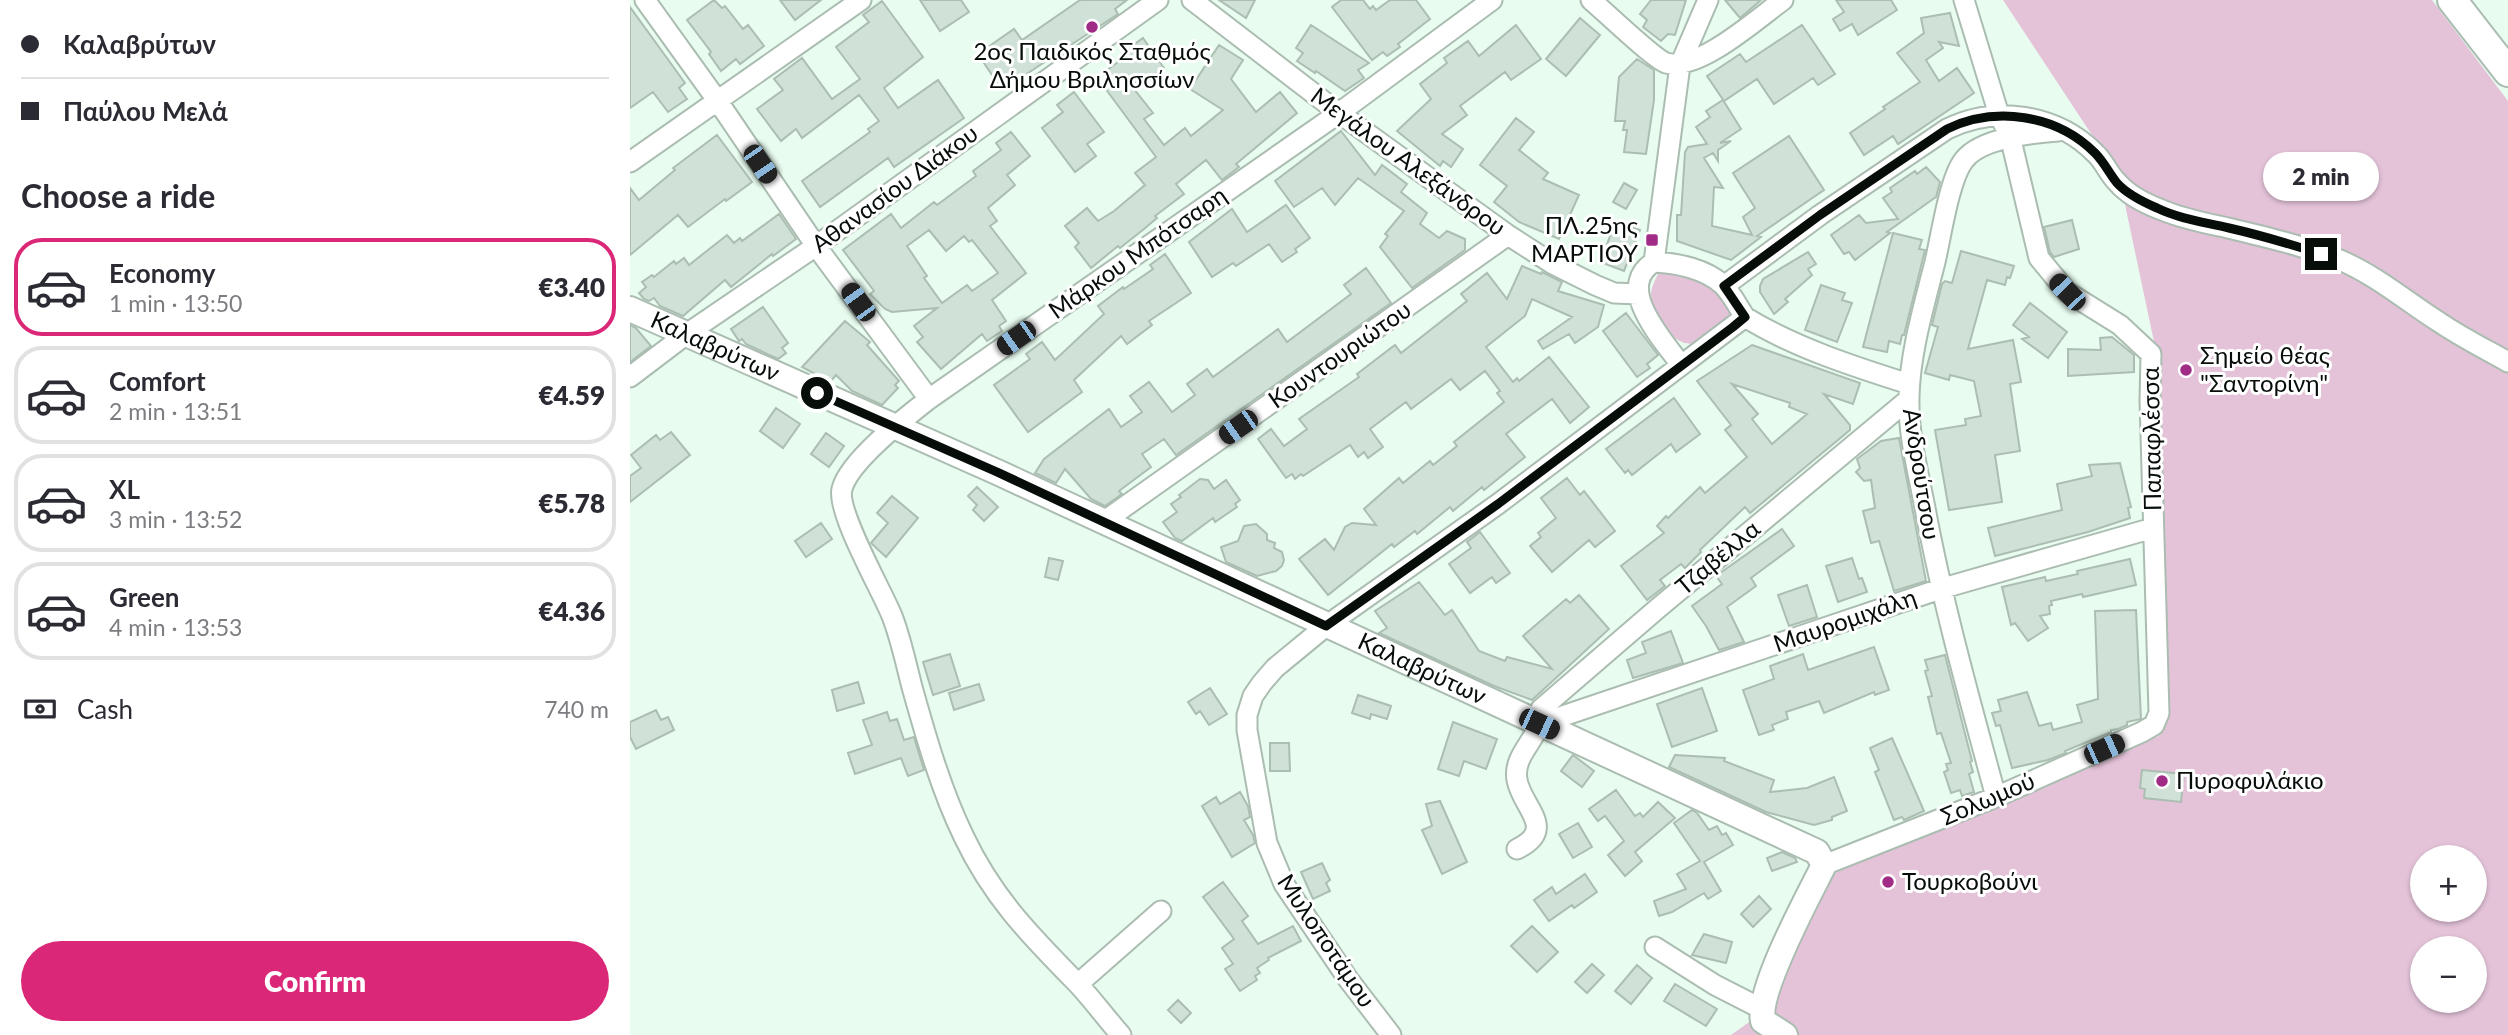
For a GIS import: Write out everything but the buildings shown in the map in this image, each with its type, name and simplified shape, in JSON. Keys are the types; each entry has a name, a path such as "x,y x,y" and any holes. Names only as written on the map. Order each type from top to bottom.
{"main road":[{"path":"2452,0 2508,72"}],"street":[{"path":"645,0 816,246 929,399"},
{"path":"630,162 862,0"},
{"name":"Αθανασίου Διάκου","path":"630,376 1158,0"},
{"name":"Μεγάλου Αλεξάνδρου","path":"1192,0 1339,113 1508,235 1553,264 1595,285 1614,293 1639,294"},
{"name":"Μάρκου Μπότσαρη","path":"1121,1035 1078,984 1000,901 962,834 927,738 893,620 850,524 841,500 842,488 850,473 894,427 929,399 1339,113 1492,0"},
{"path":"1591,0 1664,62 1680,65 1706,55 1783,0"},
{"path":"1681,365 1645,314 1639,294 1644,272 1654,261 1680,65 1708,0"},
{"name":"Παπαφλέσσα","path":"1964,0 1999,115 2010,136 2039,258 2067,292 2120,325 2151,354 2153,528 2160,699 2158,720 2149,727"},
{"path":"1724,286 1820,215 1947,129 1958,123 1999,115 2015,115 2063,131 2094,152 2123,188 2158,209 2186,220 2282,241 2340,260 2377,278 2438,322 2508,362"},
{"name":"Ανδρούτσου","path":"1996,796 1940,589 1910,430 1909,392 1914,351 1960,165 1974,152 2010,136 2063,131"},
{"name":"Κουντουριώτου","path":"1103,522 1508,235"},
{"path":"1654,261 1682,265 1709,276 1724,286 1745,317 1765,330 1868,371 1909,392"},
{"name":"Καλαβρύτων","path":"630,309 1103,522 1817,852 1824,865"},
{"name":"Μυλοποτάμου","path":"1391,1035 1348,979 1284,884 1267,843 1247,730 1247,715 1253,696 1275,668 1326,626 1498,504 1745,317"},
{"name":"Τζαβέλλα","path":"1517,849 1528,844 1535,835 1537,824 1520,790 1517,767 1539,724 1541,709 1909,392"},
{"name":"Μαυρομιχάλη","path":"1539,724 1940,589 2153,528"},
{"name":"Σολωμού","path":"1824,865 1996,796 2149,727"},
{"path":"1785,1035 1763,1021 1762,1009 1766,993 1797,920 1824,865"},
{"path":"1078,984 1161,911"},
{"path":"1655,947 1715,985 1762,1009"}],"shaded area":[{"path":"2003,0 2432,0 2508,101 2508,1035 1731,1035 1773,1005 1823,886 1837,872 2044,787 2159,736 2162,720 2157,356 2119,176"},
{"path":"1666,272 1716,287 1734,314 1696,344 1675,338 1657,314 1651,295 1658,274"}],"place":[{"name":"2ος Παιδικός Σταθμός Δήμου Βριλησσίων","path":"1092,27"},
{"name":"ΠΛ.25ης ΜΑΡΤΙΟΥ","path":"1652,240"},
{"name":"Σημείο θέας \"Σαντορίνη\"","path":"2186,370"},
{"name":"Πυροφυλάκιο","path":"2162,781"},
{"name":"Τουρκοβούνι","path":"1888,882"}],"route":[{"path":"817,393 997,472 1326,626 1498,504 1733,327 1745,317 1724,286 1820,215 1958,123 1999,115 2015,115 2041,122 2077,139 2094,152 2117,183 2130,194 2158,209 2186,220 2282,241 2321,254"}]}
